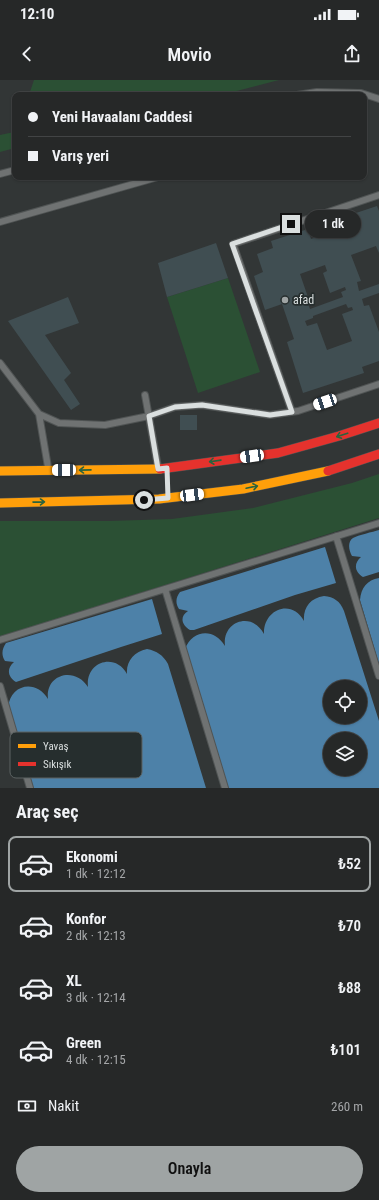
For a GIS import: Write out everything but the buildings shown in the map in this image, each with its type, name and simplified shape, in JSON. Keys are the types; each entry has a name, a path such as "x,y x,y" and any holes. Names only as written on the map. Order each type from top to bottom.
{"main road":[{"path":"0,471 164,470 278,453 379,423"},
{"path":"0,503 243,489 336,469 379,454"}],"lane":[{"path":"367,95 379,99"},
{"path":"0,174 12,171"},
{"path":"0,222 147,180"},
{"path":"292,412 232,244 379,195"},
{"path":"0,363 39,414 48,470"},
{"path":"39,414 59,423 105,425 149,416 175,407 202,405 270,415 298,411 379,384"},
{"path":"146,395 149,416 164,470"},
{"path":"0,640 379,523"},
{"path":"336,536 379,676"},
{"path":"165,589 226,788"},
{"path":"0,686 14,732"},
{"path":"27,778 30,788"}],"green space":[{"path":"34,80 279,80 233,92 30,92"},
{"path":"12,132 12,149 0,152 0,135"},
{"path":"228,278 260,372 198,393 167,297"},
{"path":"379,474 379,518 0,637 0,521 109,521 172,519 253,508 352,483"}],"water":[{"path":"379,530 379,572 363,577 358,573 356,568 357,562 361,557 352,556 349,549 349,544 355,537"},
{"path":"325,547 336,583 295,595 194,630 190,630 183,623 183,616 188,611 179,609 177,605 176,600 180,592"},
{"path":"379,578 379,664 360,600 365,585"},
{"path":"324,596 331,597 339,602 344,611 366,680 323,680 323,724 367,724 367,683 379,721 379,788 225,788 185,649 193,638 204,633 215,636 225,646 225,637 228,630 239,622 246,621 252,623 259,627 264,634 265,625 268,618 273,613 286,608 299,614 304,621 308,604 315,599"},
{"path":"152,599 162,634 16,682 11,678 9,670 14,662 5,661 2,652 6,643"},
{"path":"147,649 154,651 164,658 168,664 206,788 32,788 29,778 142,778 142,732 15,732 8,708 13,694 18,689 24,687 37,689 48,699 48,690 51,684 62,676 76,676 88,687 88,678 91,671 102,663 115,663 122,667 127,674 129,661 142,650"}],"traffic: slow":[{"path":"0,471 160,469"},
{"path":"0,503 159,499 243,489 328,471"}],"traffic: jam":[{"path":"160,469 278,453 379,423"},
{"path":"328,471 379,454"}],"place":[{"name":"afad","path":"285,300"}],"route":[{"path":"144,500 168,498 167,468 158,469 149,416 175,407 202,405 270,415 292,412 232,244 291,224"}]}
